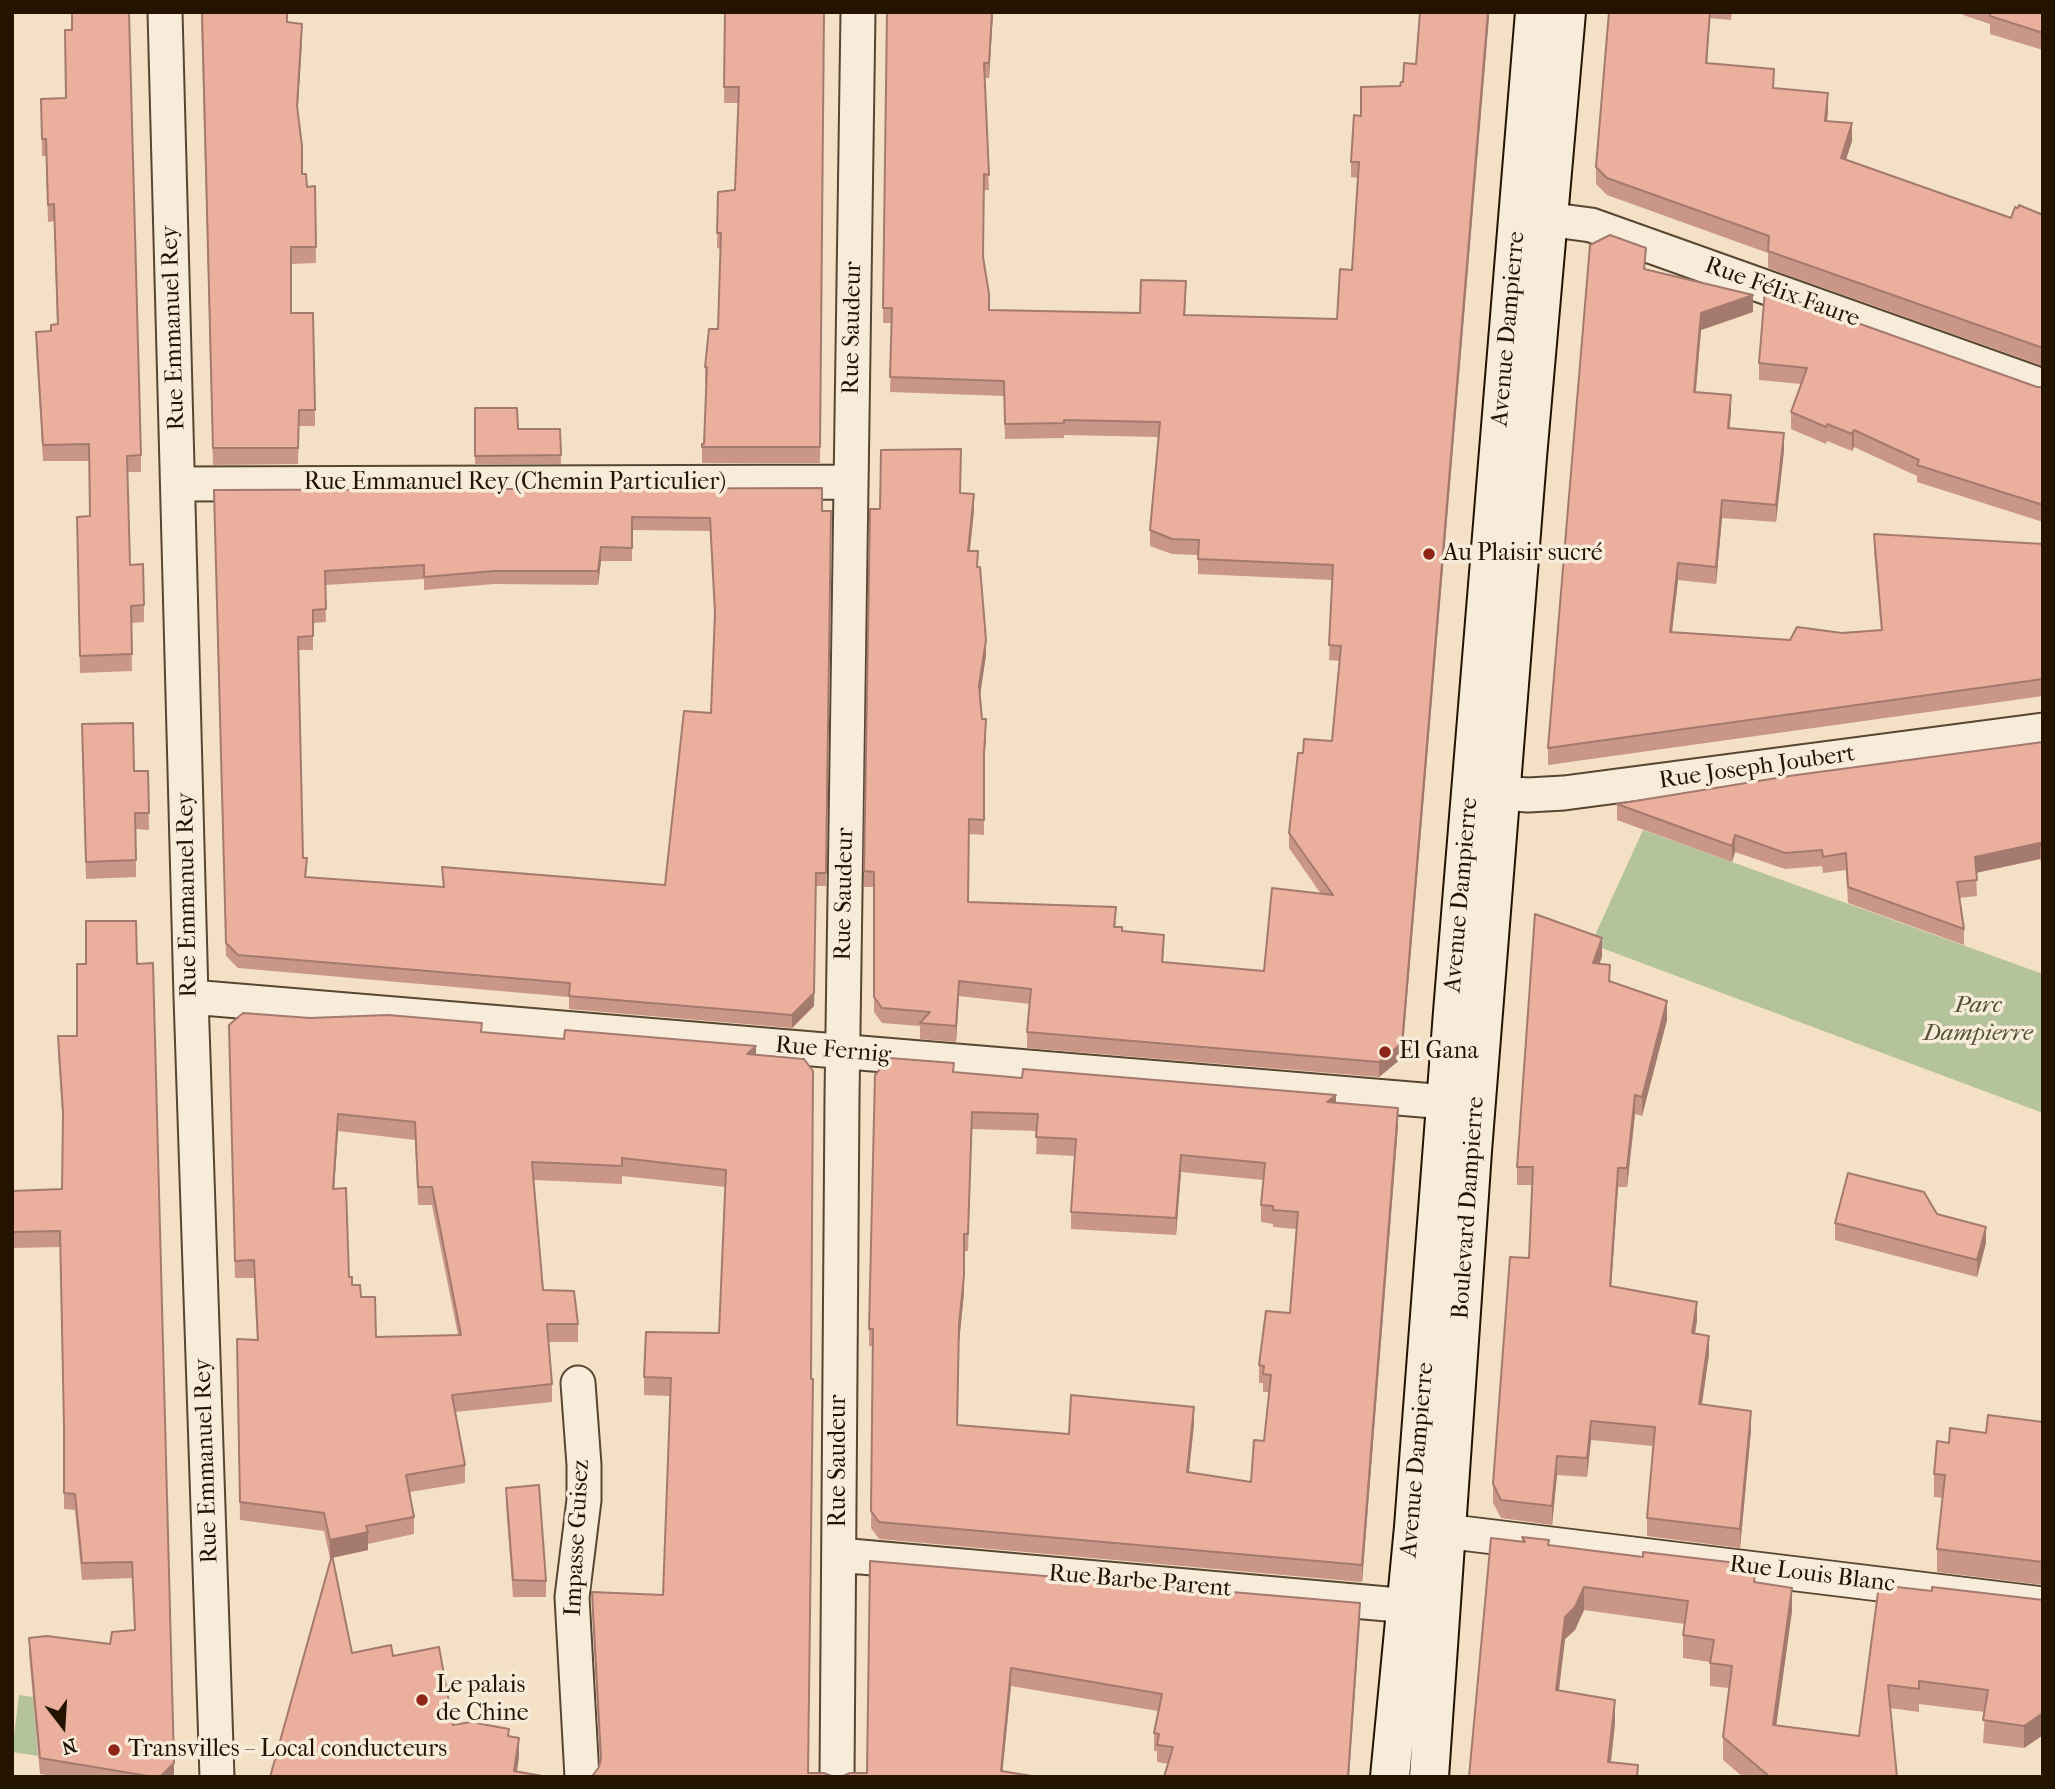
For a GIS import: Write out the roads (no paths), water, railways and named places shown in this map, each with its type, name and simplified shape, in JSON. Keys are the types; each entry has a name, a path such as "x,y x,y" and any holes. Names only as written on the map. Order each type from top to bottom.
{"main road":[{"name":"Avenue Dampierre","path":"1533,217 1535,12"},
{"name":"Boulevard Dampierre","path":"1429,1777 1424,1607 1461,1104 1533,217 1566,12"},
{"path":"1390,1777 1424,1607"}],"street":[{"name":"Rue Emmanuel Rey","path":"165,12 191,998 218,1777"},
{"name":"Rue Saudeur","path":"837,1777 843,1052 858,12"},
{"name":"Rue Félix Faure","path":"1533,217 1591,225 2043,386"},
{"name":"Rue Emmanuel Rey (Chemin Particulier)","path":"178,484 851,482"},
{"name":"Rue Joseph Joubert","path":"1486,792 1528,795 1564,793 2043,730"},
{"name":"Rue Fernig","path":"191,998 1461,1104"},
{"name":"Impasse Guisez","path":"578,1383 584,1491 572,1597 582,1777"},
{"name":"Rue Louis Blanc","path":"1430,1529 2043,1604"},
{"name":"Rue Barbe Parent","path":"839,1555 1424,1607"}],"place":[{"name":"Au Plaisir sucré","path":"1429,554"},
{"name":"El Gana","path":"1385,1052"},
{"name":"Le palais de Chine","path":"422,1700"},
{"name":"Transvilles – Local conducteurs","path":"114,1750"}],"park label":[{"name":"Parc Dampierre","path":"1978,1020"}]}
